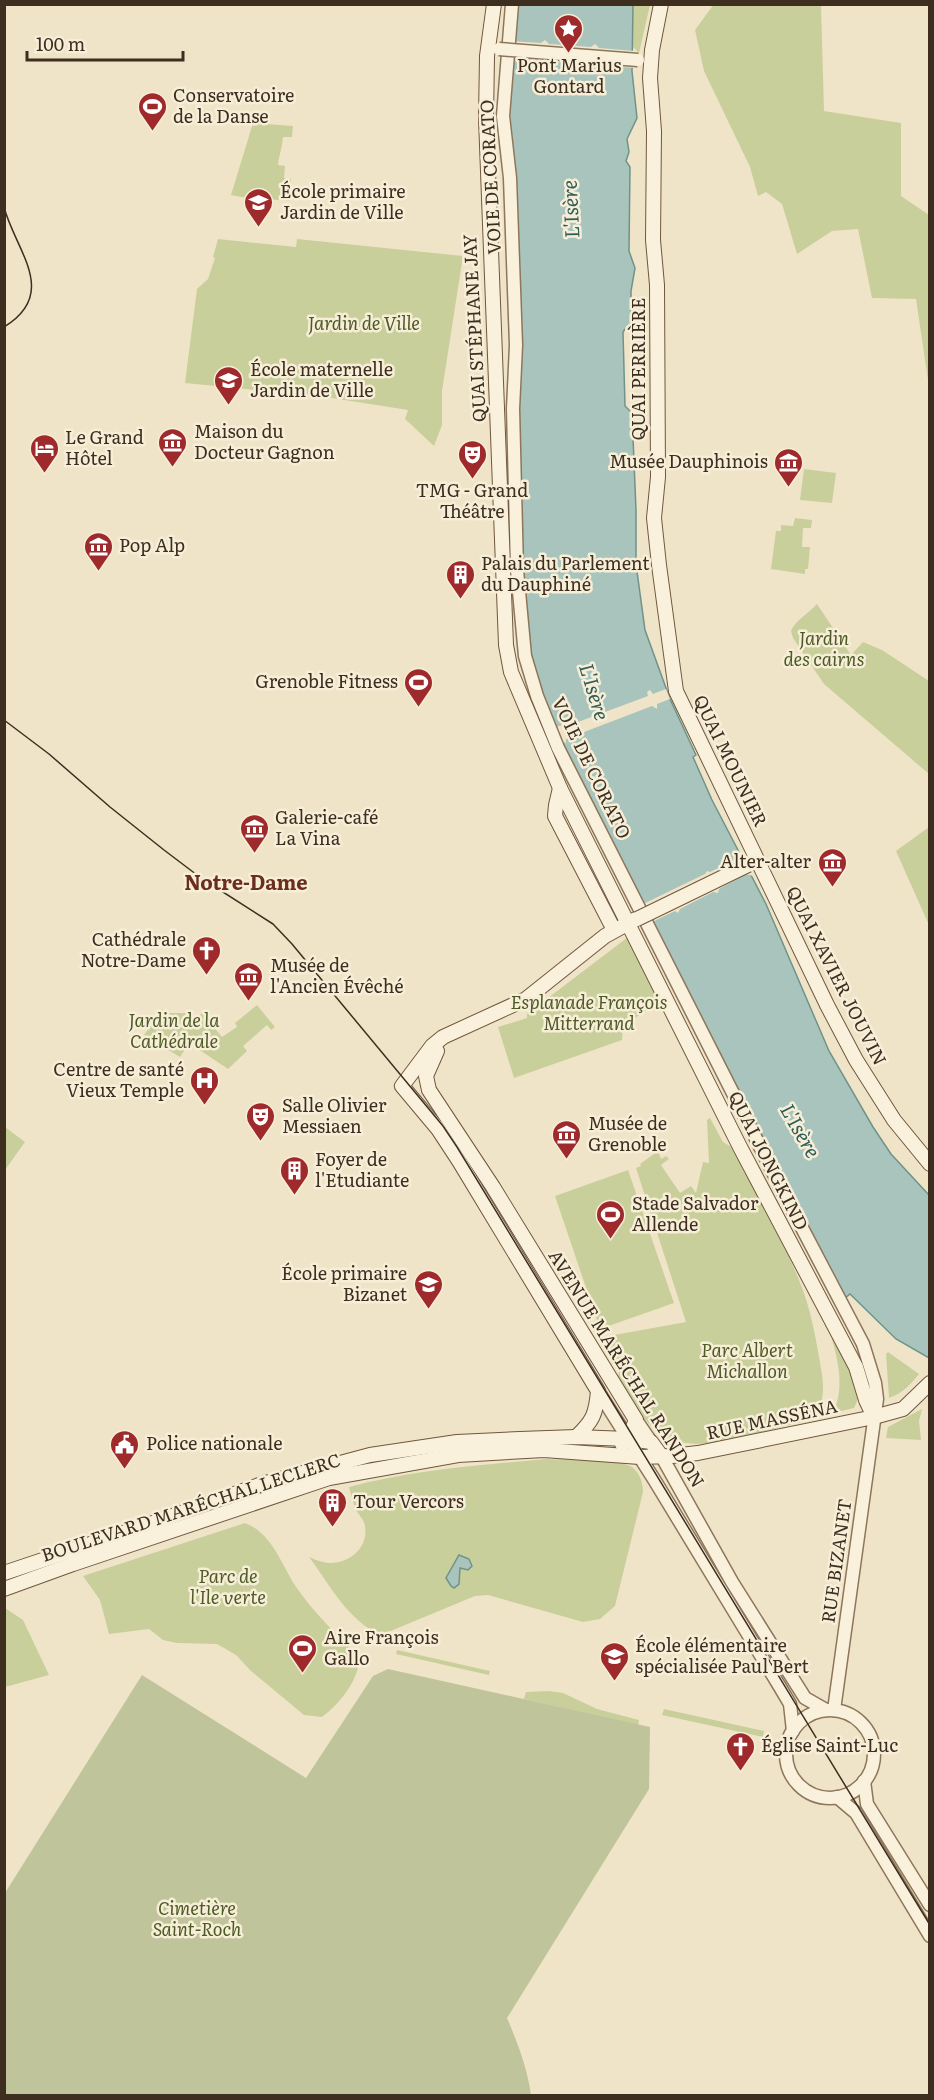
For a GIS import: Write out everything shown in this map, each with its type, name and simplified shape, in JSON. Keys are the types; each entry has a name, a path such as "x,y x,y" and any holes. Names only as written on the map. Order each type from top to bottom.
{"main road":[{"name":"QUAI STÉPHANE JAY","path":"495,4 494,49 486,119 506,645 511,672 560,788"},
{"name":"QUAI PERRIÈRE","path":"661,4 644,61 654,131 653,240 657,285 658,477 654,518 674,676"},
{"name":"QUAI MOUNIER","path":"674,676 676,691 753,862"},
{"name":"QUAI JONGKIND","path":"560,788 632,920 740,1147 856,1367 874,1417"},
{"path":"560,788 555,816 614,930"},
{"path":"443,1037 526,999 614,930 753,862"},
{"name":"QUAI XAVIER JOUVIN","path":"753,862 856,1060 894,1120 930,1164"},
{"name":"AVENUE MARÉCHAL RANDON","path":"443,1037 432,1046 402,1086 438,1129 459,1161 598,1391"},
{"name":"AVENUE MARÉCHAL RANDON","path":"443,1037 426,1076 429,1090 494,1187 636,1420"},
{"name":"RUE MASSÉNA","path":"640,1457 698,1453 874,1417 903,1409 930,1383"},
{"path":"576,1437 594,1417 598,1391"},
{"path":"555,1451 566,1446 623,1444 636,1420"},
{"name":"BOULEVARD MARÉCHAL LECLERC","path":"4,1573 262,1484 370,1455 457,1442 576,1437 628,1438 651,1442"},
{"name":"AVENUE MARÉCHAL RANDON","path":"651,1442 662,1456"},
{"name":"BOULEVARD MARÉCHAL LECLERC","path":"4,1589 329,1479 458,1455 555,1451 640,1457"}],"street":[{"name":"VOIE DE CORATO","path":"512,4 503,116 510,178 516,345 513,409 517,570 522,636 527,665 549,726 571,774 862,1344 875,1383 877,1399 874,1417"},
{"path":"494,49 644,61"},
{"name":"AVENUE MARÉCHAL RANDON","path":"598,1391 790,1704 793,1731"},
{"name":"RUE BIZANET","path":"830,1710 874,1417"},
{"name":"AVENUE MARÉCHAL RANDON","path":"636,1420 651,1442"},
{"name":"AVENUE MARÉCHAL RANDON","path":"662,1456 732,1582 805,1698 830,1710"},
{"path":"830,1710 843,1712 858,1721 870,1738 873,1762 864,1781 854,1791 837,1797 822,1797 811,1794 793,1778 786,1758 787,1744 793,1731 808,1716 830,1710"},
{"path":"864,1781 867,1804 930,1905"},
{"path":"837,1797 856,1813 930,1936"}],"green space":[{"path":"714,4 821,5 824,111 901,123 901,196 929,215 929,387 916,299 872,298 858,229 832,231 797,254 782,204 766,192 758,196 750,167 704,71 695,30"},
{"path":"633,5 650,5 639,53 632,46"},
{"path":"253,123 293,126 292,137 283,137 278,165 285,166 284,178 291,179 290,201 231,195"},
{"name":"Jardin de Ville","path":"218,239 296,247 297,239 463,256 442,391 442,425 434,446 405,419 408,410 319,396 185,383 197,289 208,279"},
{"path":"804,469 836,473 832,503 800,500"},
{"path":"795,518 812,520 811,528 803,528 802,547 810,547 808,569 805,569 805,574 771,569 776,531 781,531 781,525 793,526"},
{"name":"Jardin des cairns","path":"817,604 851,655 863,642 882,650 929,681 929,774 824,684 793,638 791,631 793,628"},
{"path":"929,827 929,925 896,851"},
{"name":"Esplanade François Mitterrand","path":"628,937 661,1001 623,1026 622,1040 514,1078 498,1027 527,1018 527,1014"},
{"name":"Jardin de la Cathédrale","path":"257,1005 275,1027 271,1030 267,1025 243,1046 247,1051 228,1069 189,1043 180,1057 144,1035 162,1009 168,1013 189,1013 196,1019 202,1013 222,1037 237,1027 235,1023"},
{"name":"Parc Albert Michallon","path":"710,1118 723,1142 735,1149 794,1268 812,1321 823,1391 820,1407 809,1420 722,1442 697,1444 667,1441 654,1424 651,1426 637,1410 617,1376 619,1373 616,1364 612,1364 603,1337 686,1322 636,1168 658,1151 661,1159 666,1156 669,1159 661,1165 680,1193 691,1186 696,1193 703,1162 709,1163 707,1120"},
{"path":"5,1127 25,1142 5,1170"},
{"name":"Stade Salvador Allende","path":"628,1170 674,1303 600,1329 555,1196"},
{"path":"829,1329 854,1374 861,1398 858,1399 854,1408 833,1413 840,1382"},
{"path":"888,1352 919,1374 906,1388 889,1398 886,1354"},
{"path":"922,1409 919,1421 921,1440 886,1438 888,1427"},
{"path":"547,1459 625,1464 635,1469 642,1482 643,1492 615,1606 600,1619 583,1622 488,1595 475,1596 381,1635 369,1629 349,1612 309,1557 323,1562 339,1562 354,1555 363,1542 365,1535 363,1520 356,1510 349,1487 422,1472"},
{"name":"Parc de l'Ile verte","path":"245,1523 255,1528 270,1543 306,1600 359,1656 353,1682 335,1706 322,1717 304,1715 251,1671 236,1655 217,1644 177,1643 163,1640 149,1629 109,1634 100,1600 83,1576"},
{"path":"5,1608 23,1620 49,1675 5,1687"},
{"path":"397,1650 490,1671 489,1675 396,1654"},
{"name":"Cimetière Saint-Roch","path":"388,1669 650,1727 649,1789 507,2018 522,2056 531,2095 5,2095 5,1893 142,1675 306,1778 373,1676"},
{"path":"526,1692 563,1693 597,1709 639,1720 638,1725 524,1699"},
{"path":"664,1709 764,1731 763,1737 662,1715"}],"water":[{"name":"L'Isère","path":"516,5 633,5 632,71 637,118 627,139 629,152 626,161 630,167 629,251 635,268 631,291 631,325 623,332 625,406 632,413 636,564 645,630 670,699 696,755 693,757 712,800 766,904 829,1051 891,1154 929,1195 929,1358 896,1339 850,1294 845,1298 561,747 529,662 522,605 505,117"},
{"path":"459,1555 469,1559 472,1566 468,1570 460,1568 459,1584 454,1588 446,1578"}],"pier":[{"name":"Pont Marius Gontard","path":"545,40 549,44 591,47 595,44 599,48 635,51 635,68 598,65 593,68 589,64 548,61 543,64 539,60 508,58 510,41 541,43"},
{"path":"666,689 670,699 657,704 657,709 652,706 566,739 566,743 562,741 556,743 551,732 558,730 558,726 562,728 648,696 647,692 650,690 653,694"},
{"path":"741,850 753,876 746,874 719,889 718,893 713,892 680,909 678,913 675,911 648,924 639,906 707,871 710,872 739,858 742,854"}],"tram line":[{"path":"4,207 24,255 32,285 29,300 21,314 4,327"},
{"path":"4,720 49,754 164,850 201,878 273,924 443,1126 930,1925"}],"place":[{"name":"Pont Marius Gontard","path":"569,54"},
{"name":"Conservatoire de la Danse","path":"152,132"},
{"name":"École primaire Jardin de Ville","path":"259,228"},
{"name":"École maternelle Jardin de Ville","path":"229,406"},
{"name":"Maison du Docteur Gagnon","path":"173,468"},
{"name":"Le Grand Hôtel","path":"44,474"},
{"name":"TMG - Grand Théâtre","path":"472,480"},
{"name":"Musée Dauphinois","path":"789,488"},
{"name":"Pop Alp","path":"98,572"},
{"name":"Palais du Parlement du Dauphiné","path":"460,600"},
{"name":"Grenoble Fitness","path":"419,708"},
{"name":"Galerie-café La Vina","path":"254,854"},
{"name":"Alter-alter","path":"832,888"},
{"name":"Cathédrale Notre-Dame","path":"207,976"},
{"name":"Musée de l'Ancien Évêché","path":"249,1002"},
{"name":"Centre de santé Vieux Temple","path":"205,1106"},
{"name":"Salle Olivier Messiaen","path":"261,1142"},
{"name":"Musée de Grenoble","path":"567,1160"},
{"name":"Foyer de l'Etudiante","path":"294,1196"},
{"name":"Stade Salvador Allende","path":"611,1240"},
{"name":"École primaire Bizanet","path":"428,1310"},
{"name":"Police nationale","path":"125,1470"},
{"name":"Tour Vercors","path":"332,1528"},
{"name":"Aire François Gallo","path":"303,1674"},
{"name":"École élémentaire spécialisée Paul Bert","path":"614,1682"},
{"name":"Église Saint-Luc","path":"740,1772"}],"district":[{"name":"Notre-Dame","path":"246,883"}]}
